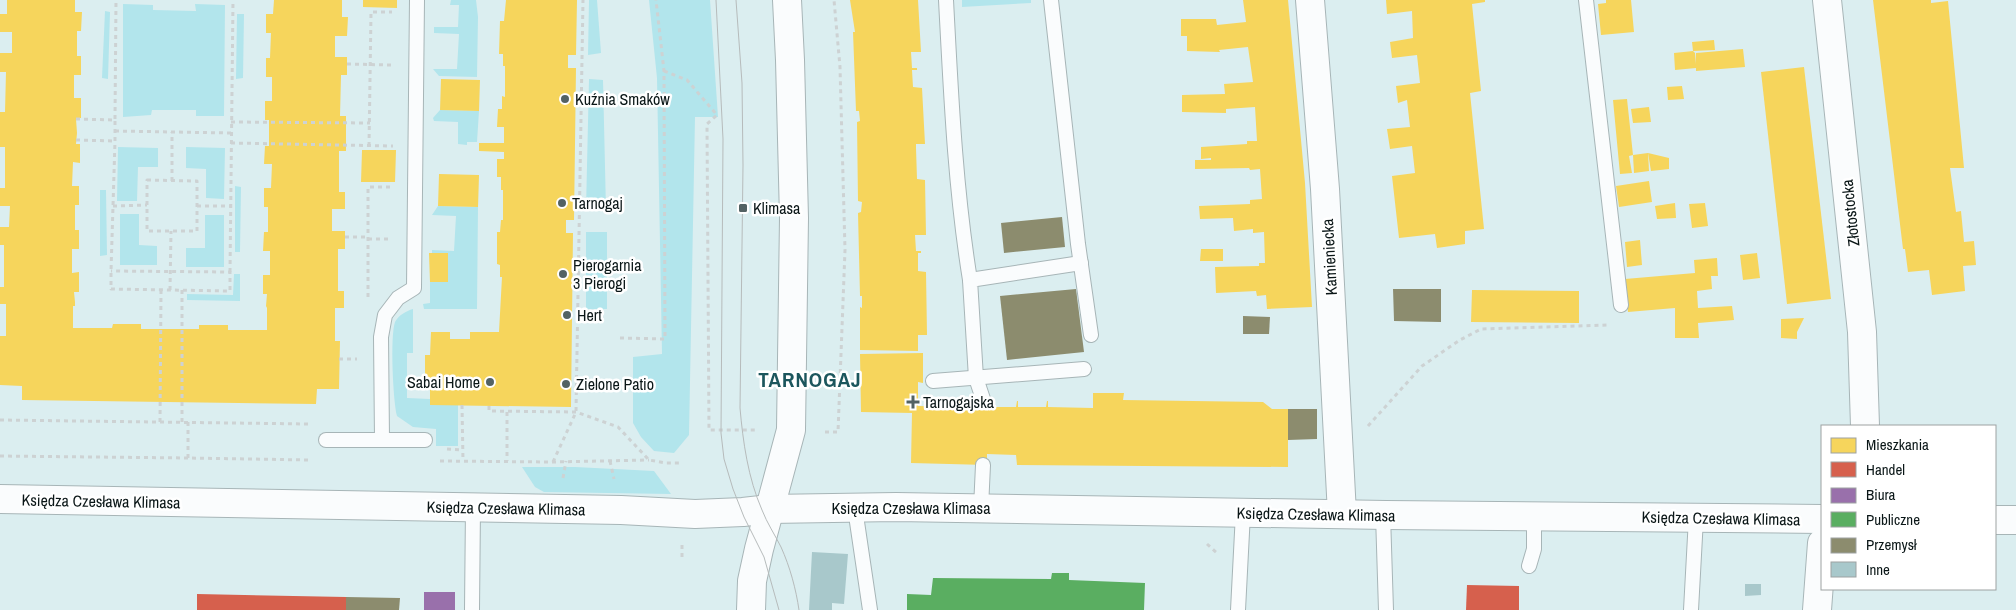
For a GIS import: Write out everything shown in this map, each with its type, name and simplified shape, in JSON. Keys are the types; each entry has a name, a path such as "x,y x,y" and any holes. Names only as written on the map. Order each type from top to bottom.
{"street":[{"path":"751,610 752,581 769,509 791,430 790,392 794,218 790,60 786,0"},
{"name":"Kamieniecka","path":"1310,0 1325,189 1342,514"},
{"name":"Złotostocka","path":"1827,0 1862,332 1865,425"},
{"name":"Księdza Czesława Klimasa","path":"0,499 631,510 695,514 769,509 857,507 1534,517 1821,519"},
{"path":"1996,520 2016,520"},
{"path":"1817,610 1821,556"}],"lane":[{"path":"382,439 381,337 385,315 398,298 414,288 417,0"},
{"path":"946,0 960,220 970,280 976,378 983,399"},
{"path":"1051,0 1081,263 1092,335"},
{"path":"1586,0 1621,305"},
{"path":"970,280 1081,263"},
{"path":"933,381 1084,370"},
{"path":"326,440 425,440"},
{"path":"981,508 983,465"},
{"path":"472,610 473,507"},
{"path":"857,507 857,522 870,610"},
{"path":"1238,610 1242,513"},
{"path":"1383,515 1386,610"},
{"path":"1529,566 1534,549 1534,517"},
{"path":"1691,610 1696,518"}],"path":[{"path":"116,0 111,289 230,291 233,0"},
{"path":"553,462 576,412 583,0"},
{"path":"620,338 665,339 664,71 656,0"},
{"path":"825,432 838,432 845,250 840,67 834,0"},
{"path":"369,146 372,12"},
{"path":"347,64 371,65"},
{"path":"664,71 687,80 717,115 707,124 709,430 764,430"},
{"path":"76,120 115,120"},
{"path":"231,122 370,123"},
{"path":"115,131 232,132"},
{"path":"172,132 172,181"},
{"path":"76,140 115,141"},
{"path":"231,143 416,146"},
{"path":"147,180 197,181 197,231 147,231 147,205 147,180"},
{"path":"368,299 368,187 415,187"},
{"path":"113,206 147,205"},
{"path":"197,206 231,206"},
{"path":"170,290 171,231"},
{"path":"345,238 368,237"},
{"path":"111,271 230,272"},
{"path":"160,422 161,290"},
{"path":"182,290 182,422"},
{"path":"1338,433 1362,432 1422,366 1460,340 1481,329 1614,325 1621,305"},
{"path":"339,359 358,359"},
{"path":"462,405 463,461"},
{"path":"489,406 489,412 576,412 618,427 649,460"},
{"path":"507,412 507,461 649,460 680,463"},
{"path":"0,420 314,424"},
{"path":"188,422 188,448"},
{"path":"0,456 188,458"},
{"path":"682,543 682,557"}],"shaded area":[{"path":"451,0 476,0 478,17 477,77 439,76 433,69 457,69 459,34 434,33 434,27 458,27 459,5 450,5"},
{"path":"589,0 597,0 601,53 588,55"},
{"path":"649,0 710,0 718,117 695,117 689,435 674,453 654,451 641,437 633,423 633,357 662,354 657,78"},
{"path":"962,0 1031,0 1031,3 962,7"},
{"path":"123,4 153,5 153,10 196,11 195,4 225,5 224,116 196,116 196,110 152,110 151,115 123,117"},
{"path":"105,11 110,12 108,79 102,78"},
{"path":"237,14 244,14 243,78 236,79"},
{"path":"589,79 603,80 606,210 586,209"},
{"path":"440,110 479,111 477,142 467,142 467,145 458,144 458,122 434,121 433,118"},
{"path":"118,147 158,148 158,167 138,167 137,201 117,201"},
{"path":"186,147 225,148 224,199 206,198 206,169 186,168"},
{"path":"235,186 241,187 240,252 235,252"},
{"path":"100,190 106,190 107,255 100,256"},
{"path":"438,206 478,207 477,309 424,309 423,304 430,303 430,282 448,282 448,253 432,253 432,250 454,251 456,216 432,215"},
{"path":"120,214 139,214 139,245 157,246 157,265 120,265"},
{"path":"205,215 224,215 224,267 186,267 186,248 205,248"},
{"path":"586,232 607,232 607,309 586,309"},
{"path":"234,274 240,274 240,301 187,300 187,294 233,295"},
{"path":"413,309 413,353 407,353 407,398 430,399 430,405 458,405 458,446 436,446 436,429 413,427 397,416 394,397 393,329 399,317"},
{"path":"522,467 575,467 654,471 671,494 544,492 535,487"}],"building: Mieszkania":[{"path":"7,0 75,0 75,12 82,12 81,31 77,31 77,56 81,56 81,75 74,75 74,98 81,98 81,118 76,118 76,144 80,144 80,163 73,162 72,186 79,186 79,205 75,205 75,230 79,230 79,249 72,249 72,273 79,272 79,292 74,292 73,328 112,328 113,324 141,324 141,329 199,329 199,325 228,325 228,330 267,330 267,294 263,294 263,275 270,275 270,251 263,251 264,232 268,232 268,207 264,207 264,188 271,188 272,164 264,164 265,146 269,146 269,120 265,120 265,101 272,101 272,77 266,77 266,58 270,58 271,33 266,33 266,14 273,14 274,0 342,0 342,17 348,17 347,36 335,36 335,57 347,57 347,75 341,75 340,116 346,116 346,151 339,151 339,192 345,192 345,209 332,209 332,231 345,231 345,249 338,249 338,291 344,291 344,308 335,308 335,341 340,341 339,389 317,389 316,404 22,400 22,386 0,385 0,336 6,336 6,304 0,304 0,287 4,287 4,245 0,245 0,227 9,227 10,206 0,206 0,188 5,188 5,147 0,147 0,112 5,112 6,72 0,72 0,53 12,53 12,32 0,32 0,14 7,14"},
{"path":"363,0 397,0 397,8 363,7"},
{"path":"506,0 577,0 576,55 568,55 568,68 576,68 574,220 566,220 566,233 573,233 571,407 430,405 430,381 425,381 425,355 430,355 431,332 450,332 450,339 470,339 470,332 499,332 502,277 500,277 500,265 497,264 497,232 500,232 501,220 503,220 503,190 501,190 501,177 497,177 497,159 504,159 504,152 479,151 479,143 504,143 504,127 497,127 498,109 502,109 502,96 505,97 505,66 503,66 503,54 499,54 500,21 504,21"},
{"path":"850,0 918,0 921,52 911,52 912,68 917,68 917,70 912,70 913,87 922,88 925,144 916,144 916,148 917,179 925,180 926,235 915,235 916,251 921,251 921,253 918,253 918,271 926,272 927,335 918,335 918,351 860,350 860,307 862,308 862,296 860,296 858,213 861,212 862,202 858,201 857,122 860,121 859,111 856,111 853,32 855,32"},
{"path":"1243,0 1288,0 1305,183 1312,307 1267,309 1266,295 1257,296 1256,291 1216,293 1215,267 1259,266 1259,263 1265,263 1264,232 1253,233 1253,229 1234,231 1233,218 1200,219 1199,206 1250,204 1250,200 1262,199 1260,169 1195,169 1195,160 1211,160 1211,158 1201,159 1201,147 1247,144 1247,141 1257,141 1255,107 1226,109 1226,113 1182,112 1182,95 1225,94 1224,84 1253,82 1248,47 1219,50 1220,52 1187,51 1187,36 1181,36 1181,19 1216,19 1217,25 1246,22"},
{"path":"1386,0 1485,0 1485,2 1472,4 1481,91 1470,93 1484,229 1465,231 1465,244 1437,248 1435,234 1399,238 1392,176 1415,173 1412,146 1390,149 1387,129 1410,127 1407,100 1398,103 1396,86 1420,83 1417,55 1392,58 1390,42 1413,38 1412,11 1387,14"},
{"path":"1606,0 1631,0 1634,32 1601,35 1598,4 1606,3"},
{"path":"1873,0 1931,0 1931,3 1948,1 1964,168 1950,168 1956,212 1961,211 1964,242 1974,241 1976,265 1963,266 1965,291 1932,295 1929,270 1908,272 1905,249 1903,249"},
{"path":"1714,40 1715,50 1693,51 1692,42"},
{"path":"1743,49 1745,67 1696,71 1696,68 1675,70 1674,53 1693,51 1696,64 1696,53"},
{"path":"1804,67 1831,299 1787,304 1761,72"},
{"path":"441,79 480,80 479,111 440,110"},
{"path":"1682,86 1684,99 1668,100 1667,87"},
{"path":"1627,99 1633,155 1629,156 1632,173 1620,174 1613,100"},
{"path":"1649,107 1651,122 1633,123 1631,109"},
{"path":"362,150 396,150 395,182 361,182"},
{"path":"1648,153 1669,158 1669,169 1651,171"},
{"path":"1648,153 1649,171 1634,173 1633,155"},
{"path":"439,174 479,175 478,207 438,206"},
{"path":"1649,181 1652,202 1619,207 1616,186"},
{"path":"1675,203 1676,218 1657,219 1655,206"},
{"path":"1705,203 1708,226 1692,228 1689,204"},
{"path":"1640,240 1642,265 1627,267 1625,242"},
{"path":"1201,249 1223,249 1223,261 1200,261"},
{"path":"429,253 448,253 448,282 430,282"},
{"path":"1757,253 1760,278 1743,280 1740,255"},
{"path":"1717,258 1718,276 1711,276 1712,289 1697,291 1698,308 1732,306 1734,320 1698,323 1699,338 1675,338 1675,308 1628,312 1625,279 1695,273 1694,260"},
{"path":"1472,290 1579,291 1579,323 1471,322"},
{"path":"1804,318 1797,332 1797,339 1781,338 1781,319"},
{"path":"923,353 923,383 918,382 918,406 957,407 957,399 983,399 989,400 988,407 1016,407 1018,401 1018,407 1046,407 1048,401 1048,407 1093,408 1093,393 1124,393 1123,400 1263,402 1272,409 1288,409 1288,467 1017,465 1016,455 987,454 987,465 911,463 912,413 861,412 860,354"}],"building: Handel":[{"path":"1467,585 1519,586 1519,610 1466,610"},
{"path":"197,594 346,597 346,610 197,610"}],"building: Biura":[{"path":"424,592 455,592 455,610 424,610"}],"building: Publiczne":[{"path":"1052,573 1069,573 1069,580 1145,583 1144,610 907,610 907,594 931,595 933,578 1051,579"}],"building: Przemysł":[{"path":"1062,217 1065,247 1004,253 1001,223"},
{"path":"1076,289 1084,352 1007,360 1000,296"},
{"path":"1393,289 1441,289 1441,322 1394,321"},
{"path":"1243,316 1270,317 1269,334 1243,334"},
{"path":"1288,409 1317,409 1317,439 1288,440"},
{"path":"346,597 400,598 399,610 346,610"}],"building: Inne":[{"path":"812,552 848,554 844,604 832,603 832,610 809,610"},
{"path":"1745,584 1761,584 1761,595 1745,596"}],"tram line":[{"path":"716,0 723,139 721,433 724,459 733,489 744,517 764,557 779,610"},
{"path":"736,0 742,83 743,165 741,421 753,485 764,515 787,562 799,610"}],"place":[{"name":"Kuźnia Smaków","path":"565,99"},
{"name":"Tarnogaj","path":"562,203"},
{"name":"Klimasa","path":"743,208"},
{"name":"Pierogarnia 3 Pierogi","path":"563,274"},
{"name":"Hert","path":"567,315"},
{"name":"Sabai Home","path":"490,382"},
{"name":"Zielone Patio","path":"566,384"},
{"name":"Tarnogajska","path":"913,402"}],"district":[{"name":"TARNOGAJ","path":"810,379"}]}
